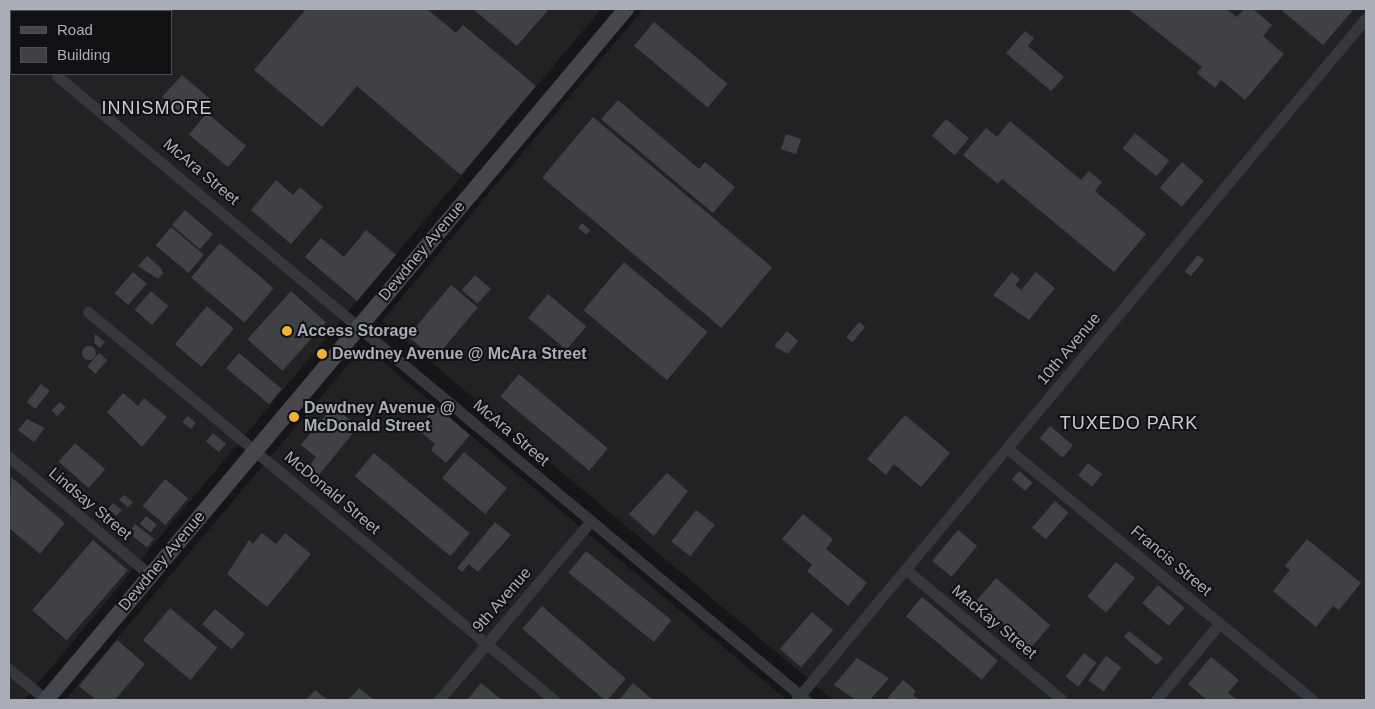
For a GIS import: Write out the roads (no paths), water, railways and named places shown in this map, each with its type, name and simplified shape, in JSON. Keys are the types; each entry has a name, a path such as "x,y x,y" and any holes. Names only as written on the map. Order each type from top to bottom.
{"street":[{"name":"Dewdney Avenue","path":"46,700 626,9"},
{"name":"10th Avenue","path":"800,699 905,569 1366,18"},
{"name":"McAra Street","path":"57,76 591,521 800,699"},
{"name":"McDonald Street","path":"88,312 554,700"},
{"name":"Francis Street","path":"1007,448 1314,700"},
{"name":"Lindsay Street","path":"9,457 150,575"},
{"name":"9th Avenue","path":"439,700 591,521"},
{"name":"MacKay Street","path":"905,569 1062,700"},
{"path":"1156,700 1220,623"},
{"path":"9,669 46,700"}],"place":[{"name":"Access Storage","path":"287,331"},
{"name":"Dewdney Avenue @ McAra Street","path":"322,354"},
{"name":"Dewdney Avenue @ McDonald Street","path":"294,417"}],"district":[{"name":"INNISMORE","path":"157,108"},
{"name":"TUXEDO PARK","path":"1129,423"}]}
